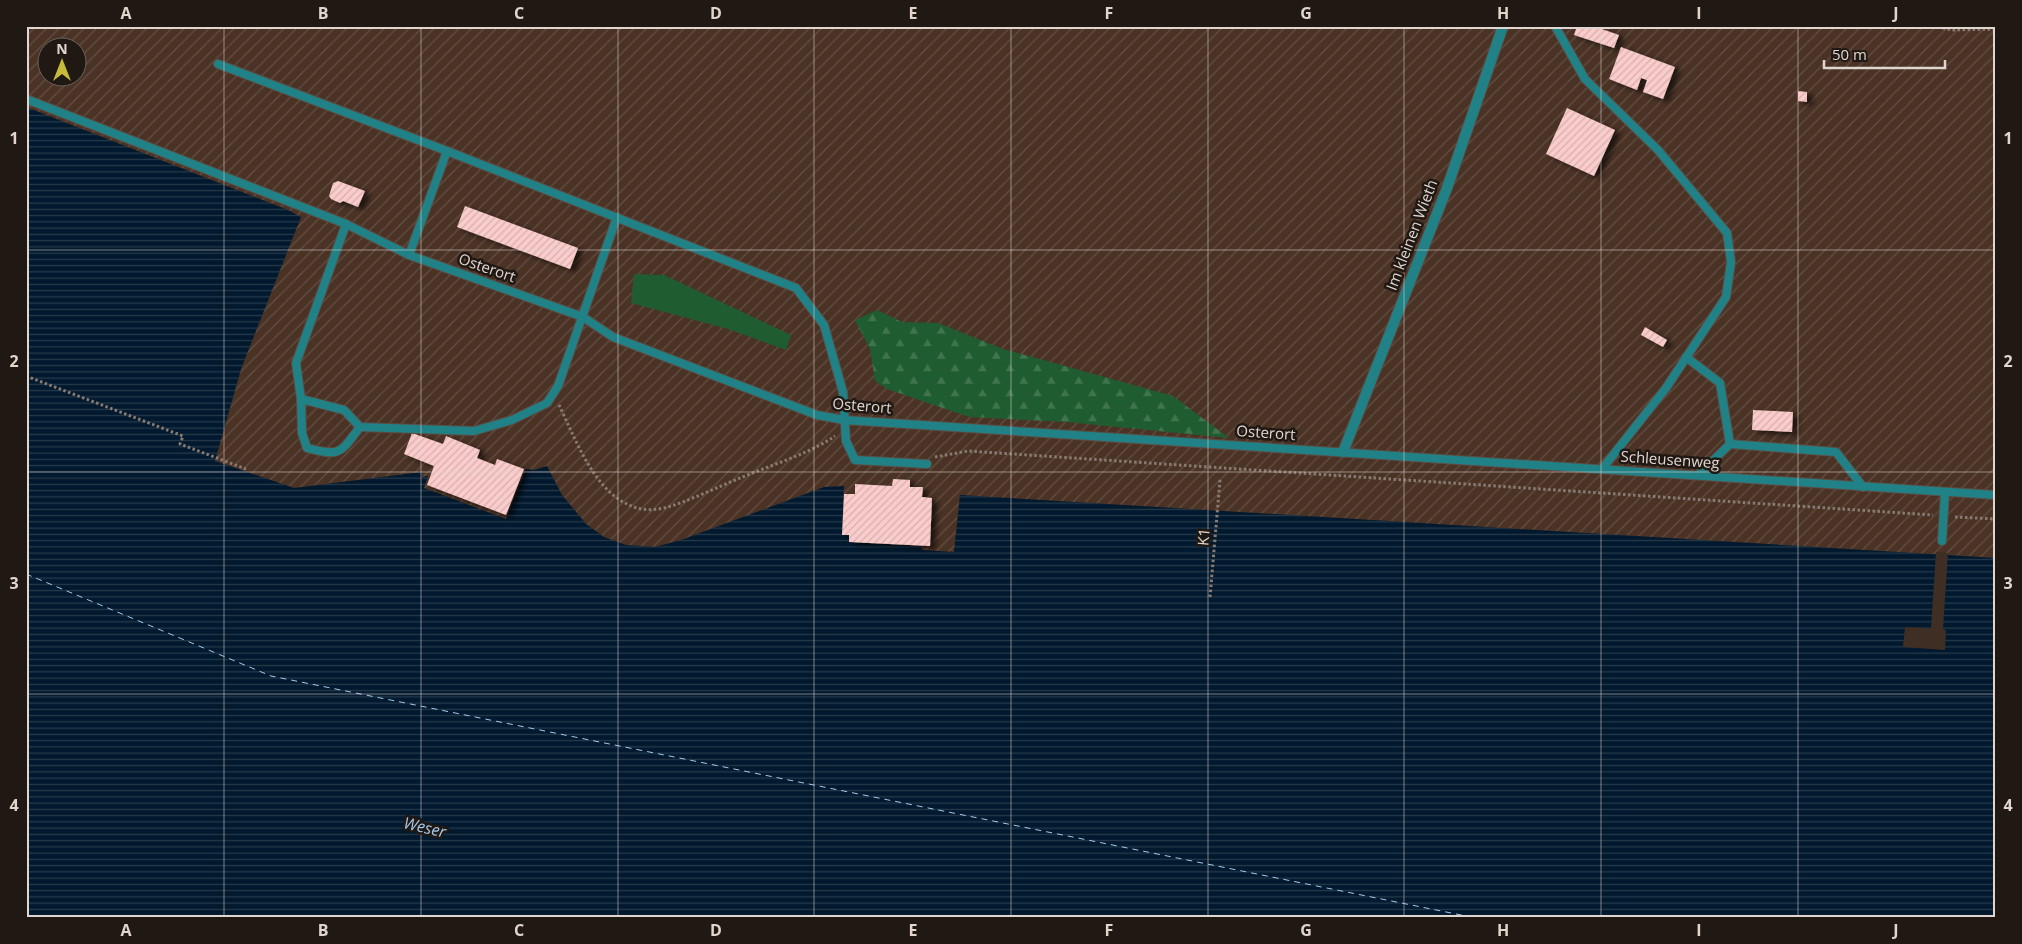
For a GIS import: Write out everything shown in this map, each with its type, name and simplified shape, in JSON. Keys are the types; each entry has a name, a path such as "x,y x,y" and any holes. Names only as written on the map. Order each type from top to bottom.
{"street":[{"name":"Im kleinen Wieth","path":"1343,452 1447,188 1502,26"}],"lane":[{"path":"1555,26 1585,79 1658,150 1727,233 1731,262 1726,298 1666,388 1602,469"},
{"path":"218,64 448,151 796,288 824,325 844,392 846,441 855,460 927,464"},
{"name":"Osterort","path":"26,99 346,224 409,255 582,317 613,338 817,415 844,420 1343,452"},
{"path":"409,255 448,151"},
{"path":"301,399 344,410 360,427 474,430 512,420 547,403 558,386 570,358 582,317 617,217"},
{"path":"346,224 296,363 301,399 302,433 307,448 327,454 342,450 360,427"},
{"path":"1686,357 1720,383 1730,444"},
{"path":"1698,475 1730,444 1836,452 1863,487"},
{"name":"Schleusenweg","path":"1343,452 1996,495"},
{"path":"1942,541 1945,492"}],"path":[{"path":"1933,26 1952,30 1996,27"},
{"path":"26,376 183,436 180,444 246,469"},
{"path":"553,394 589,466 608,492 626,504 643,510 664,508 814,447 835,436 844,420"},
{"path":"927,464 937,456 968,451 1996,519"},
{"name":"K1","path":"1210,597 1220,480"}],"shaded area":[{"path":"26,26 1996,26 1996,558 960,495 954,552 921,550 920,546 849,542 681,540 655,547 626,545 604,537 586,524 562,495 547,466 534,470 526,469 506,519 424,488 427,477 422,477 422,472 294,488 214,461 288,210 26,107"}],"green space":[{"path":"634,274 664,275 791,335 786,350 728,329 631,303"},
{"path":"877,310 902,322 938,323 1003,349 1173,396 1229,438 1067,422 969,417 887,389 875,381 870,349 855,320"}],"water":[{"name":"Weser","path":"26,107 288,210 301,217 241,369 215,461 294,488 422,472 422,477 428,476 424,488 506,519 526,469 534,470 547,466 562,495 586,524 604,537 626,545 655,547 681,540 824,487 844,486 842,535 849,535 849,542 921,546 922,550 954,552 960,495 1996,558 1996,918 26,918"}],"pier":[{"path":"1936,552 1948,553 1943,629 1946,630 1945,650 1903,647 1905,627 1931,628"}],"building":[{"path":"1577,26 1593,26 1619,35 1614,48 1574,35"},
{"path":"1621,47 1675,67 1663,99 1643,92 1647,80 1641,78 1637,90 1609,79"},
{"path":"1798,91 1807,92 1807,102 1798,101"},
{"path":"1567,108 1615,130 1594,176 1546,154"},
{"path":"338,181 365,191 358,207 331,199 329,196 333,183"},
{"path":"465,206 578,248 570,269 457,227"},
{"path":"1645,327 1667,340 1663,347 1641,335"},
{"path":"1753,410 1793,412 1792,432 1752,430"},
{"path":"412,433 443,444 446,436 480,450 477,458 495,465 497,459 524,469 506,515 427,485 434,466 404,454"},
{"path":"893,479 910,480 910,487 923,487 922,497 932,498 930,546 849,542 849,535 842,535 844,494 855,494 855,484 892,486"}],"ferry route":[{"path":"26,574 271,676 1476,918"}]}
